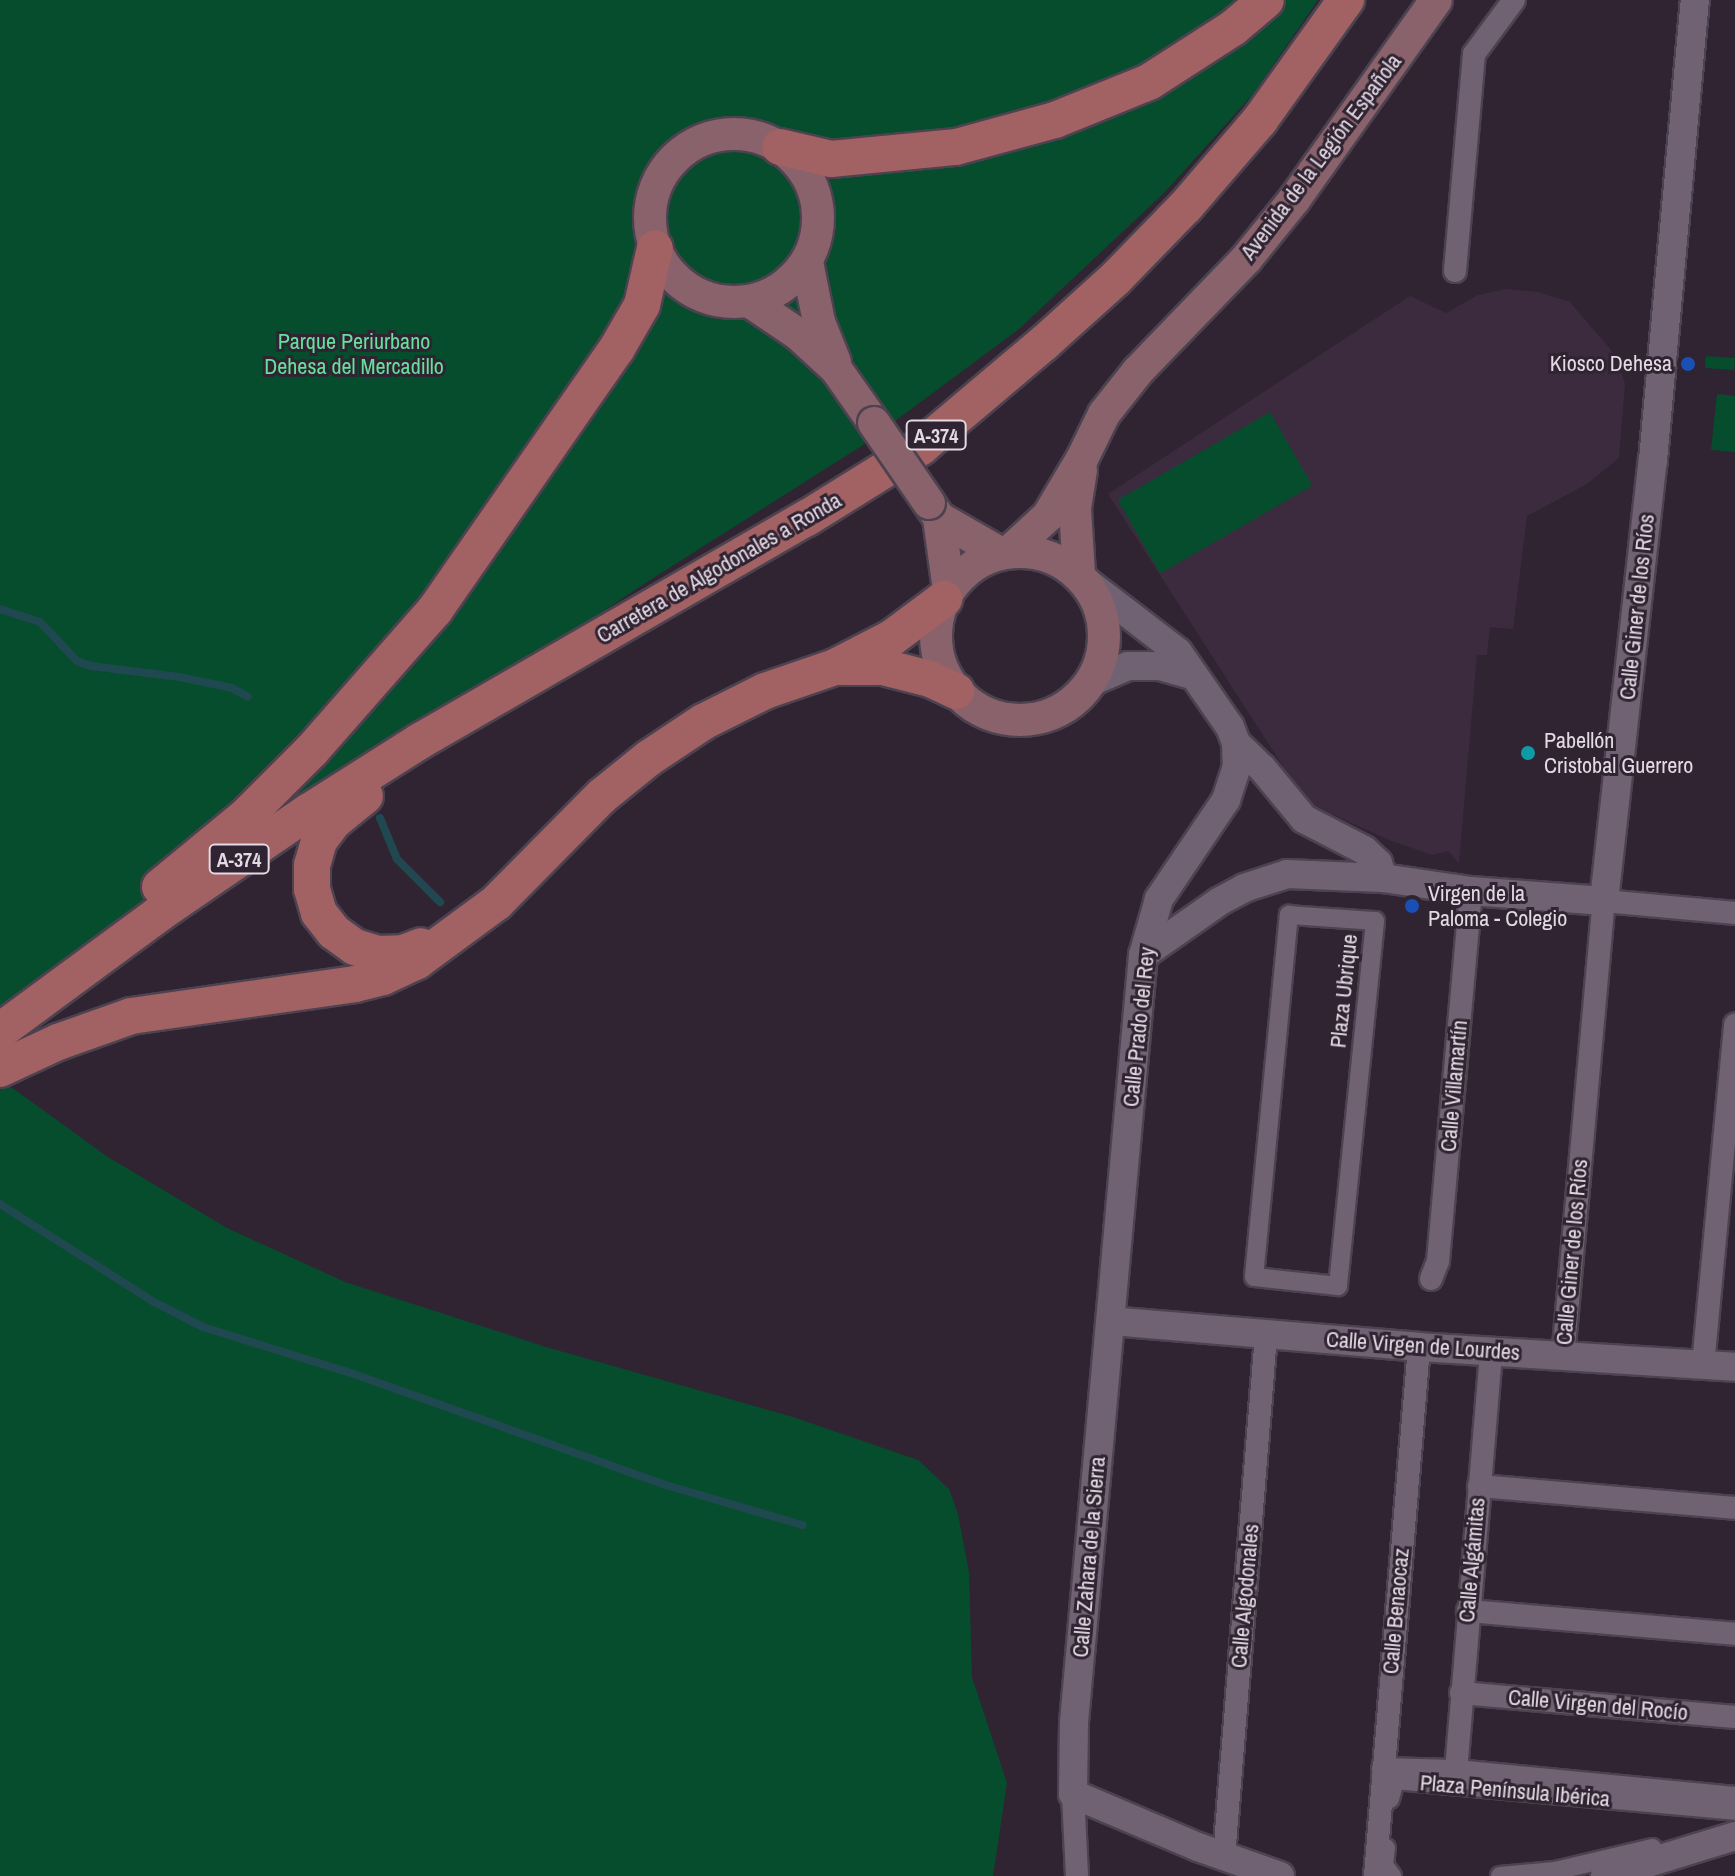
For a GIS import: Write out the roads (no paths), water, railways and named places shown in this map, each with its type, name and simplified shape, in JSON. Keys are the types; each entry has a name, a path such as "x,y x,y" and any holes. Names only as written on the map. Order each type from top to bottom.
{"main road":[{"path":"780,147 800,164 813,186 818,212 816,238 807,262 792,280 772,293 749,301 720,301 693,292 670,274 655,248 650,222 653,195 664,170 683,151 706,138 731,134 757,137 780,147 831,159 956,147 1055,120 1149,82 1233,28 1266,0"},
{"name":"Carretera de Algodonales a Ronda","path":"0,1031 308,812 420,741 878,476 955,420 1116,278 1186,206 1260,120 1346,0"},
{"name":"Avenida de la Legión Española","path":"1004,552 1048,516 1104,414 1138,371 1256,246 1436,0"},
{"path":"64,983 121,918 192,862 268,794 435,610 616,350 642,305 655,248"},
{"path":"807,262 819,322 836,369"},
{"path":"749,301 798,334 836,369 934,510 1004,552"},
{"name":"Avenida de la Legión Española","path":"1081,577 1075,508 1082,459"},
{"path":"934,510 947,594 936,622 936,647 943,670 956,691"},
{"path":"0,1069 58,1042 131,1016 383,977 417,961 496,903 602,796 649,758 703,722 765,691 835,667 893,637 947,594 980,561 1004,552 1034,552 1058,560 1081,577 1098,602 1105,629 1103,656 1091,682 1074,701 1051,714 1026,720 1000,718 976,708 956,691 930,679 883,667 835,667"},
{"path":"420,741 352,809 334,821 319,841 312,865 312,889 327,923 355,947 378,954 403,953 442,942"}],"street":[{"path":"1455,271 1474,54 1514,0"},
{"name":"Calle Giner de los Ríos","path":"1563,1357 1604,901 1653,460 1695,0"},
{"name":"Calle Prado del Rey","path":"1081,577 1178,652 1191,675 1223,712 1236,743 1234,781 1211,823 1159,899 1143,955 1111,1321"},
{"path":"1091,682 1128,666 1160,666 1191,675"},
{"path":"1236,743 1262,768 1295,811 1317,828 1372,856 1383,878"},
{"path":"1143,955 1220,901 1269,878 1303,872 1383,878 1471,891 1735,913"},
{"name":"Calle Villamartín","path":"1431,1279 1438,1261 1471,891"},
{"name":"Plaza Ubrique","path":"1289,915 1375,921 1338,1286 1254,1277 1289,915"},
{"path":"1703,1365 1735,1025"},
{"name":"Calle Virgen de Lourdes","path":"1111,1321 1419,1347 1735,1367"},
{"name":"Calle Zahara de la Sierra","path":"1073,1794 1074,1722 1111,1321"},
{"name":"Calle Algodonales","path":"1224,1857 1266,1335"},
{"name":"Calle Benaocaz","path":"1375,1876 1419,1347"},
{"name":"Calle Algámitas","path":"1456,1771 1491,1350"},
{"path":"1479,1486 1735,1508"},
{"path":"1468,1611 1735,1634"},
{"name":"Calle Virgen del Rocío","path":"1461,1693 1735,1717"},
{"name":"Plaza Península Ibérica","path":"1383,1769 1456,1771 1735,1798"},
{"name":"Plaza Península Ibérica","path":"1392,1876 1384,1865 1391,1785 1395,1780 1735,1811"},
{"path":"1077,1876 1073,1794 1224,1857 1280,1876"},
{"path":"1500,1876 1555,1871 1613,1858 1698,1836 1735,1821"},
{"path":"1605,1876 1735,1836"}],"waterway":[{"path":"0,609 40,622 77,661 91,666 179,677 232,688 248,697"},
{"path":"380,818 397,859 440,902"},
{"path":"0,1204 152,1301 203,1327 351,1373 669,1486 802,1525"}],"place":[{"name":"Kiosco Dehesa","path":"1688,364"},
{"name":"Pabellón Cristobal Guerrero","path":"1528,753"},
{"name":"Virgen de la Paloma - Colegio","path":"1412,906"}],"park label":[{"name":"Parque Periurbano Dehesa del Mercadillo","path":"354,354"}]}
